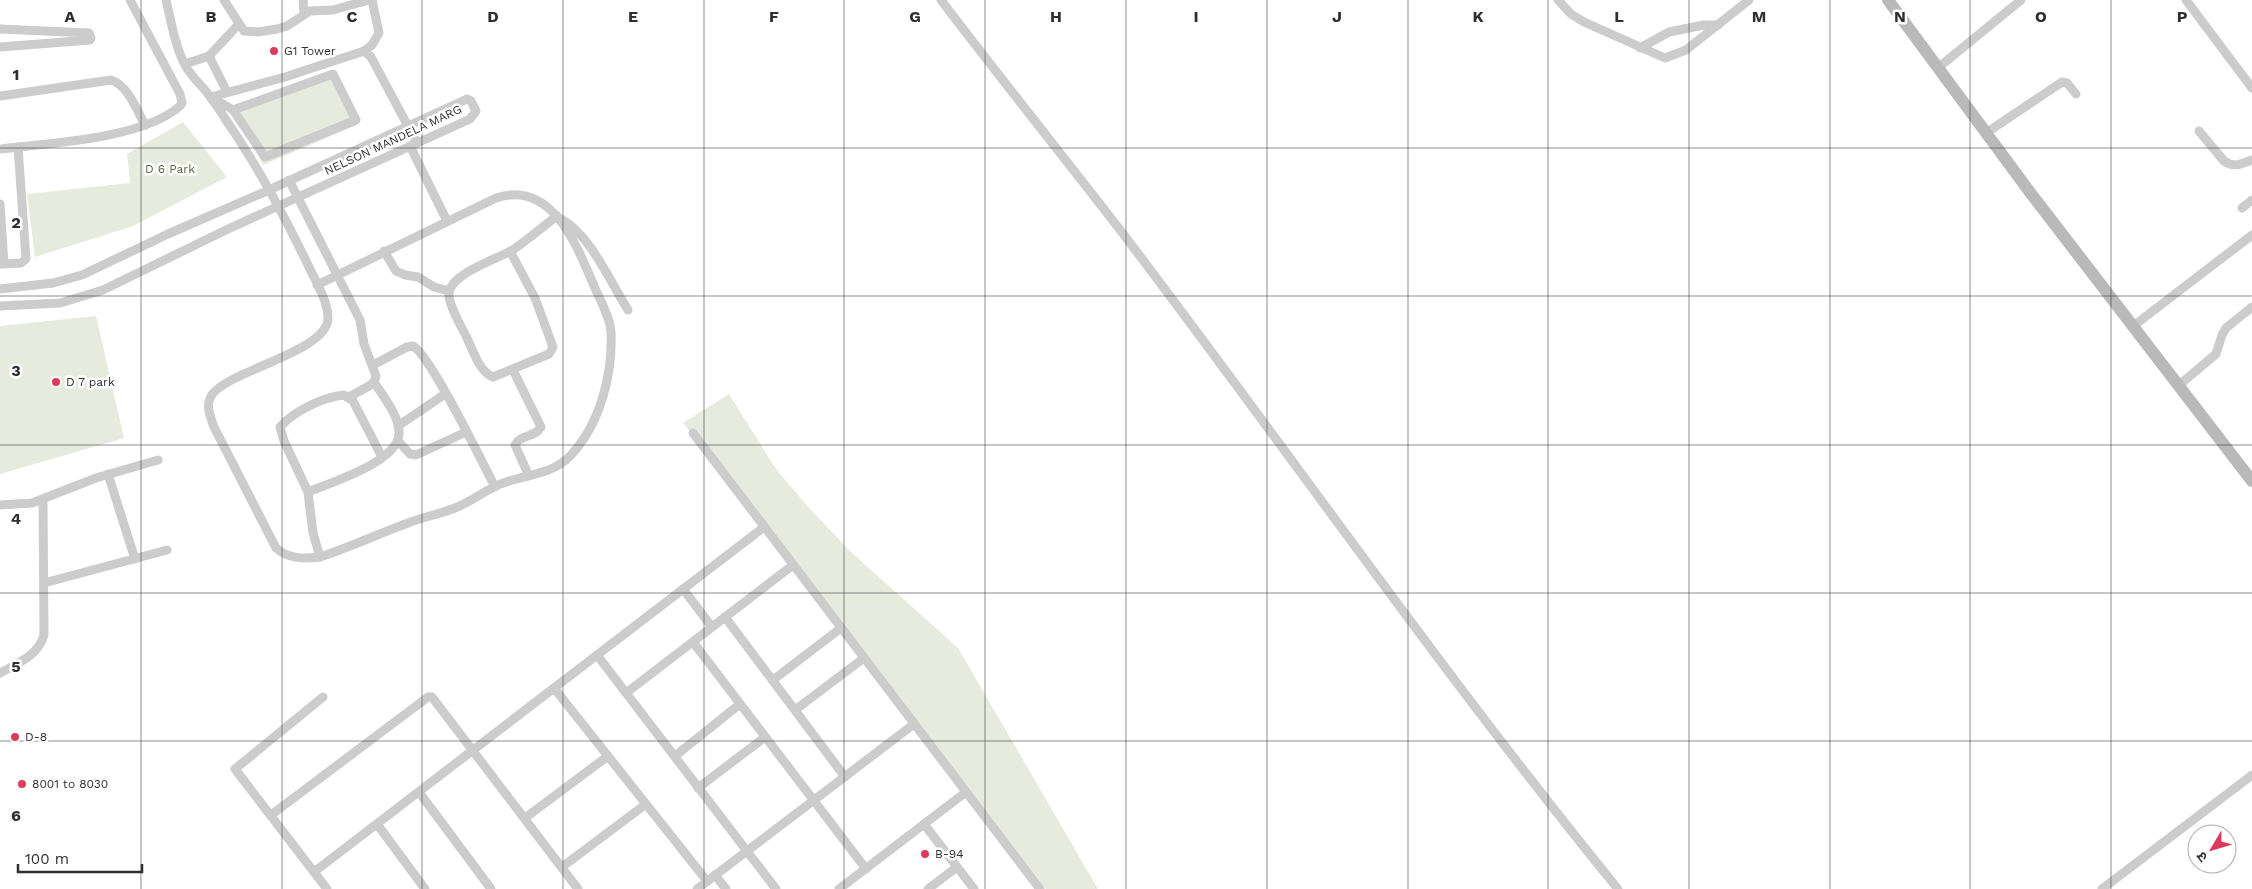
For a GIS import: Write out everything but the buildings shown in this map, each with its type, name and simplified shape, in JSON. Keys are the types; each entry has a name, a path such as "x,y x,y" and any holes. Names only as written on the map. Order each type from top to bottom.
{"street":[{"path":"0,149 122,133 145,125 177,109 182,103 180,94 130,0"},
{"path":"166,0 185,64 192,76 211,97 280,207 317,285 327,312 327,324 323,332 289,354 222,386 210,396 208,403 209,416 214,428 271,542 281,553 304,558 320,557 455,508 495,487 562,464 584,438 601,401 610,356 610,329 607,316 588,273 559,218"},
{"path":"211,97 285,77 364,51 378,38 379,33 370,0 340,9 317,10 304,14 283,28 248,32 239,24 224,0"},
{"path":"303,0 304,14"},
{"path":"941,0 1122,233 1525,774 1618,889"},
{"path":"1558,0 1578,18 1658,56 1670,58 1686,50 1749,0"},
{"path":"1888,0 2132,327 2252,481"},
{"path":"1939,67 2021,0"},
{"path":"2186,0 2252,88"},
{"path":"185,64 209,56 239,24"},
{"path":"1640,48 1669,32 1704,25 1718,25"},
{"path":"0,30 89,33 91,38 90,40 0,47"},
{"path":"364,51 372,56 408,124 414,144 447,221"},
{"path":"209,56 226,92"},
{"path":"211,97 233,110 265,158 356,120 333,74 233,110"},
{"path":"0,96 111,80 121,85 145,125"},
{"path":"1986,133 2062,82 2067,83 2076,94"},
{"name":"NELSON MANDELA MARG","path":"0,289 53,283 82,275 408,124 467,99 476,111 474,116 186,249 159,265 103,290 60,303 0,306"},
{"path":"2199,130 2229,164 2234,166 2252,160"},
{"path":"0,204 2,264 21,263 26,259 18,147"},
{"path":"289,180 360,320 364,344 376,376 374,382 349,397 339,396 320,402 290,418 280,427 308,492 313,533 320,557"},
{"path":"317,285 496,198 511,195 537,200 559,218 576,228 585,239 628,310"},
{"path":"2242,208 2252,200"},
{"path":"510,251 535,298 553,347 549,354 492,377 484,371 462,328 450,301 449,291 452,285 467,273 510,251 559,218"},
{"path":"2132,327 2252,235"},
{"path":"384,251 392,265 400,273 418,277 434,287 449,291"},
{"path":"2178,386 2216,354 2226,328 2252,307"},
{"path":"373,365 413,346 430,366 495,487"},
{"path":"513,370 541,426 536,433 520,439 515,445 529,476"},
{"path":"374,382 391,409 398,426 398,441 410,454 416,455 466,432"},
{"path":"398,426 445,394"},
{"path":"349,397 365,422 382,457"},
{"path":"693,433 1040,889"},
{"path":"308,492 359,472 382,457 398,441"},
{"path":"0,505 24,504 43,500 75,485 158,460"},
{"path":"108,474 134,559"},
{"path":"0,673 30,656 41,646 45,621 43,500"},
{"path":"314,872 764,527"},
{"path":"44,583 168,550"},
{"path":"626,693 793,565"},
{"path":"683,589 712,627"},
{"path":"725,617 845,776"},
{"path":"773,680 841,628"},
{"path":"693,642 866,869"},
{"path":"597,655 776,889"},
{"path":"795,710 864,658"},
{"path":"554,688 707,882"},
{"path":"271,815 430,696 434,698 578,889"},
{"path":"322,697 235,769 327,889"},
{"path":"675,756 740,704"},
{"path":"697,889 914,724"},
{"path":"698,788 765,737"},
{"path":"524,818 608,756"},
{"path":"2102,889 2252,776"},
{"path":"419,792 491,889"},
{"path":"839,889 966,792"},
{"path":"562,867 646,804"},
{"path":"376,824 425,889"},
{"path":"924,824 974,889"},
{"path":"928,889 956,866"},
{"path":"716,875 726,889"}],"green space":[{"path":"332,72 357,125 263,165 232,106"},
{"name":"D 6 Park","path":"183,122 227,177 133,226 35,257 27,194 130,183 127,154"},
{"name":"D 7 park","path":"96,316 124,438 0,474 0,326"},
{"path":"729,394 776,469 810,509 851,552 958,648 1098,889 1046,889 822,598 683,423"}],"place":[{"name":"G1 Tower","path":"274,51"},
{"name":"D 7 park","path":"56,382"},
{"name":"D-8","path":"15,737"},
{"name":"8001 to 8030","path":"22,784"},
{"name":"B-94","path":"925,854"}]}
